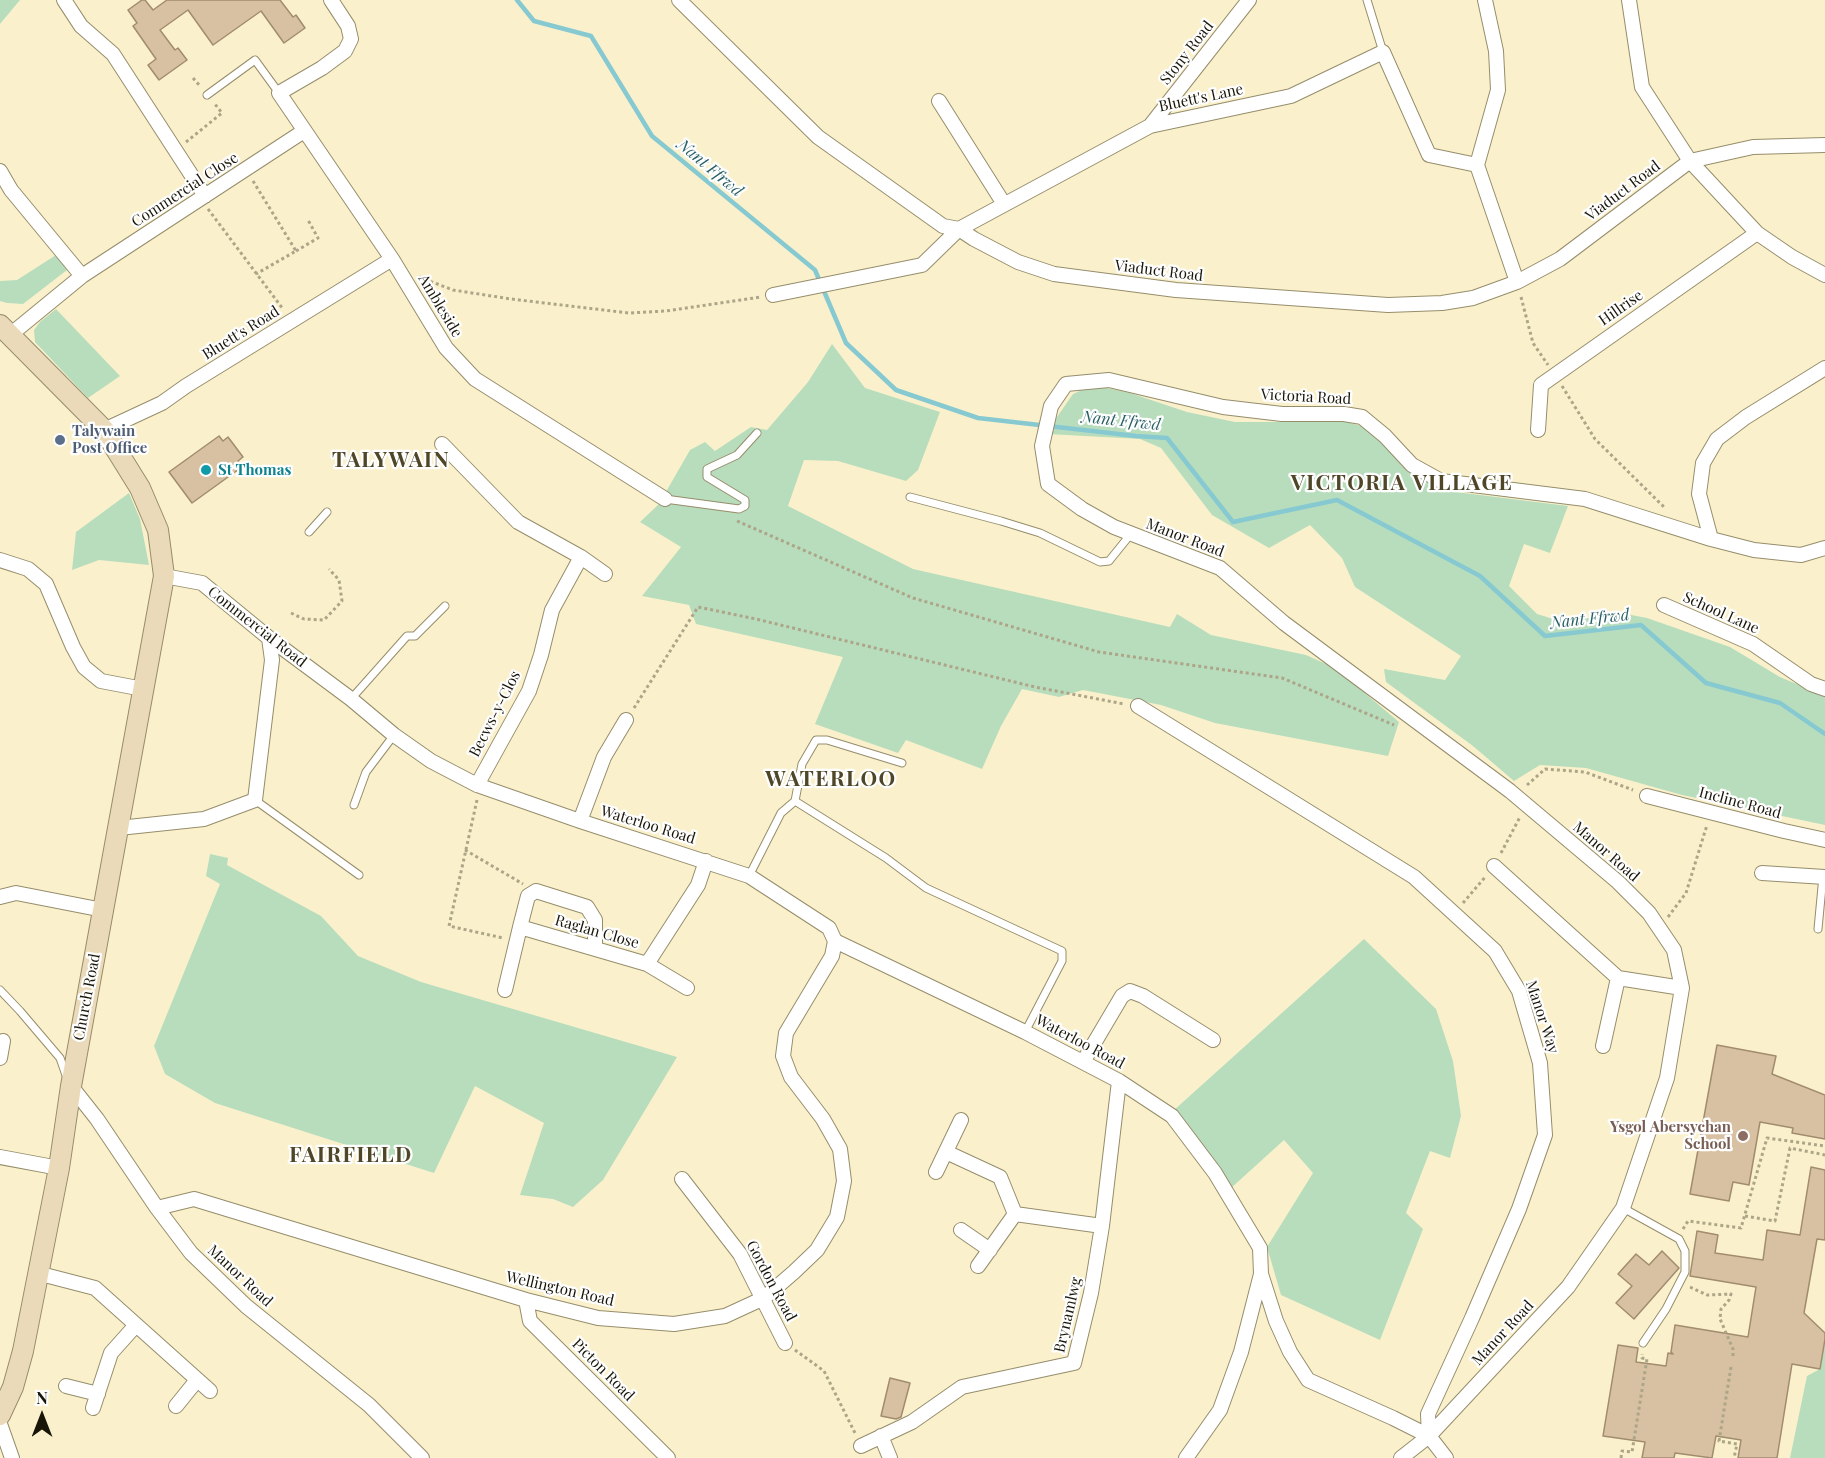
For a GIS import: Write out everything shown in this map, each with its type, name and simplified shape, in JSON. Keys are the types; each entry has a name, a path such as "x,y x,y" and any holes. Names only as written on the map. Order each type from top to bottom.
{"main road":[{"path":"5,330 104,430 140,488 158,530 164,576"},
{"name":"Church Road","path":"0,1415 13,1387 23,1350 59,1168 70,1086 164,576"}],"street":[{"path":"64,0 81,26 113,54 205,196"},
{"path":"279,93 322,68 345,51 351,39 348,26 331,0"},
{"name":"Viaduct Road","path":"679,0 818,137 943,226 959,229 1018,262 1054,274 1176,290 1388,305 1453,302 1473,298 1517,282 1560,259 1690,161"},
{"name":"Stony Road","path":"1149,126 1249,0"},
{"path":"1485,0 1496,51 1498,90 1477,165 1517,282"},
{"path":"1629,0 1642,87 1690,161 1757,233 1792,257 1825,275"},
{"path":"1383,52 1429,155 1477,165"},
{"name":"Bluett's Lane","path":"773,295 922,265 959,229 1149,126 1291,96 1383,52"},
{"name":"Ambleside","path":"279,93 392,259 446,348 475,379 665,499"},
{"path":"939,101 1004,204"},
{"name":"Commercial Close","path":"5,330 82,276 304,131"},
{"path":"1690,161 1753,147 1825,144"},
{"path":"0,171 11,190 82,276"},
{"name":"Hillrise","path":"1538,430 1541,385 1757,233"},
{"name":"Bluett's Road","path":"104,430 162,403 392,259"},
{"path":"1712,539 1699,494 1703,463 1717,439 1746,417 1825,368"},
{"name":"Victoria Road","path":"1044,437 1051,406 1066,384 1109,380 1223,407 1282,414 1344,414 1362,417 1385,436 1412,465 1441,481 1585,499 1754,550 1801,555 1825,548"},
{"name":"Manor Road","path":"1044,437 1042,446 1048,484 1082,509 1130,535 1220,568 1284,623 1515,796 1618,882 1649,913 1674,950 1682,987 1667,1078 1623,1208 1568,1287 1429,1436 1401,1458"},
{"path":"442,444 518,522 605,574"},
{"name":"Becws-y-Clos","path":"477,785 529,691 542,656 552,610 580,557"},
{"path":"0,560 28,569 46,584 84,667 101,681 143,689"},
{"name":"Commercial Road","path":"164,576 202,583 268,638 351,699 394,735 432,761 477,785 580,821"},
{"name":"School Lane","path":"1664,605 1753,644 1811,684 1825,689"},
{"path":"119,828 204,819 255,800 272,660 268,638"},
{"name":"Manor Way","path":"1138,706 1414,877 1495,951 1519,991 1540,1063 1545,1135 1519,1209 1428,1414 1429,1436"},
{"path":"580,821 604,757 626,720"},
{"name":"Incline Road","path":"1647,796 1825,840"},
{"name":"Waterloo Road","path":"580,821 749,876 829,928 835,941 1083,1062 1119,1081 1172,1116 1215,1173 1260,1248 1261,1274 1276,1321 1290,1352 1308,1380 1429,1436"},
{"name":"Raglan Close","path":"520,927 647,964 698,885 706,861"},
{"path":"1494,866 1618,978 1682,987"},
{"path":"1762,873 1824,876"},
{"path":"504,990 528,896 536,891 587,907 595,920 595,948"},
{"path":"0,896 16,893 104,910"},
{"name":"Wellington Road","path":"157,1208 194,1199 526,1300 598,1318 674,1324 725,1316 764,1298 794,1272 817,1250 837,1217 844,1181 840,1149 823,1119 791,1077 783,1056 786,1033 832,956 835,941"},
{"path":"647,964 687,988"},
{"path":"1603,1046 1618,978"},
{"path":"1083,1062 1122,996 1130,991 1143,996 1213,1040"},
{"path":"0,1058 1,1040"},
{"name":"Brynamlwg","path":"861,1446 912,1422 962,1387 1074,1363 1091,1293 1102,1226 1119,1081"},
{"name":"Manor Road","path":"70,1086 98,1119 190,1253 246,1306 369,1405 422,1458"},
{"path":"936,1172 961,1120"},
{"path":"946,1152 1000,1177 1015,1214"},
{"path":"0,1157 59,1168"},
{"name":"Gordon Road","path":"682,1179 740,1254 785,1343"},
{"path":"1015,1214 1102,1226"},
{"path":"978,1266 1015,1214"},
{"path":"961,1230 990,1250"},
{"path":"37,1273 95,1288 210,1391"},
{"path":"1186,1458 1220,1410 1241,1352 1261,1274"},
{"name":"Picton Road","path":"526,1300 530,1321 668,1458"},
{"path":"66,1386 96,1401 111,1353 136,1325"},
{"path":"176,1407 197,1380"},
{"path":"0,1424 12,1458"},
{"path":"881,1436 890,1458"},
{"path":"1429,1436 1446,1458"}],"lane":[{"path":"1367,0 1383,52"},
{"path":"207,95 255,60 279,93"},
{"name":"Ambleside","path":"665,499 739,508 745,506 745,500 707,477 706,469 737,455 757,433"},
{"path":"910,498 1040,533 1100,562 1109,561 1130,535"},
{"path":"309,532 327,512"},
{"path":"351,699 407,636 415,636 445,606"},
{"path":"354,805 366,772 394,735"},
{"path":"749,876 781,813 795,801 802,764 816,740 827,740 902,763"},
{"path":"255,800 359,875"},
{"path":"795,801 886,858 926,888 1062,951 1062,961 1025,1032"},
{"path":"1818,929 1824,876"},
{"path":"0,990 60,1058 70,1086"},
{"path":"1623,1208 1678,1239 1685,1251 1685,1272 1666,1309 1643,1343"}],"path":[{"path":"176,150 222,114 193,78"},
{"path":"246,170 296,251"},
{"path":"205,196 204,204 291,321"},
{"path":"256,274 318,238 308,220"},
{"path":"392,259 414,275 453,290 629,314 666,311 773,295"},
{"path":"1517,282 1533,343 1595,439 1665,507 1673,512"},
{"path":"732,518 913,598 1099,652 1282,678 1401,727"},
{"path":"291,613 304,619 324,620 342,601 339,580 329,569"},
{"path":"626,720 698,607 1035,687 1138,706"},
{"path":"1515,796 1545,769 1585,772 1647,796"},
{"path":"477,785 477,796 448,926 516,941"},
{"path":"1658,927 1686,893 1711,812"},
{"path":"465,850 536,891"},
{"path":"1678,1239 1688,1221 1741,1228 1767,1138 1825,1146"},
{"path":"1781,1140 1790,1148 1825,1155"},
{"path":"1745,1216 1775,1221 1790,1148"},
{"path":"1680,1282 1707,1295 1731,1294 1721,1309 1720,1319 1733,1349 1733,1356"},
{"path":"785,1343 824,1371 861,1446"},
{"path":"1621,1458 1622,1451 1632,1452 1647,1359 1642,1358 1643,1343"},
{"path":"1731,1367 1719,1442 1737,1444 1734,1458"}],"green space":[{"path":"0,0 20,0 0,24"},
{"path":"56,255 67,270 23,304 0,301 0,281 17,280"},
{"path":"56,309 120,376 88,398 35,342 34,330"},
{"path":"832,344 865,388 940,412 918,470 906,481 838,461 804,460 788,506 913,569 1170,627 1177,614 1211,635 1306,655 1335,668 1399,722 1388,756 1215,723 1161,705 1083,690 1059,697 1022,689 1001,726 982,769 906,740 898,753 815,724 843,657 696,624 689,605 642,596 681,547 640,522 659,504 690,450 705,442 715,451 751,427 767,430 808,382"},
{"path":"1093,385 1130,393 1187,412 1235,422 1347,422 1368,428 1406,465 1448,491 1568,506 1550,553 1524,544 1509,586 1537,614 1560,621 1626,614 1647,618 1730,647 1780,677 1825,696 1825,825 1682,795 1586,768 1540,765 1514,781 1473,746 1386,682 1384,669 1445,680 1461,656 1355,587 1342,558 1310,525 1269,548 1212,515 1161,448 1140,439 1048,434 1073,394"},
{"path":"129,493 140,519 149,565 99,560 72,570 76,532"},
{"path":"210,854 228,858 227,865 321,916 358,956 421,982 677,1057 603,1180 573,1207 553,1199 520,1195 544,1123 475,1086 434,1173 215,1103 165,1074 154,1046 220,884 206,876"},
{"path":"1364,939 1436,1009 1453,1061 1461,1116 1450,1158 1430,1151 1406,1213 1423,1229 1380,1340 1281,1295 1267,1247 1313,1173 1284,1140 1230,1189 1195,1134 1173,1111"},
{"path":"1825,1339 1825,1458 1790,1458 1807,1376 1820,1369"}],"building":[{"path":"145,0 153,10 167,0 280,0 293,17 296,15 305,28 284,43 261,11 213,45 188,10 160,30 175,50 178,48 187,60 159,80 148,65 156,59 133,26 137,23 128,10"},
{"name":"St Thomas","path":"219,436 223,441 228,437 243,457 238,461 242,467 192,503 169,472"},
{"path":"1717,1045 1776,1056 1772,1074 1825,1095 1825,1139 1792,1133 1793,1128 1760,1122 1749,1185 1733,1182 1729,1201 1690,1194"},
{"path":"1811,1167 1825,1170 1825,1240 1817,1239 1804,1313 1825,1333 1825,1339 1820,1369 1792,1364 1777,1458 1738,1458 1741,1440 1716,1436 1712,1458 1675,1453 1674,1458 1642,1458 1645,1442 1603,1436 1618,1345 1638,1348 1636,1362 1666,1366 1668,1353 1673,1354 1671,1352 1675,1325 1748,1337 1756,1287 1690,1276 1697,1231 1718,1235 1715,1253 1763,1260 1767,1230 1800,1235"},
{"path":"1662,1251 1679,1268 1634,1319 1616,1303 1632,1286 1618,1274 1636,1254 1649,1265"},
{"path":"890,1378 910,1383 901,1417 896,1419 881,1416"}],"waterway":[{"name":"Nant Ffrwd","path":"517,0 534,21 591,36 652,136 815,270 846,343 896,390 978,418 1167,438 1233,522 1337,500 1480,576 1545,636 1641,625 1706,683 1780,703 1825,734"}],"place":[{"name":"Talywain Post Office","path":"60,440"},
{"name":"St Thomas","path":"206,470"},
{"name":"Ysgol Abersychan School","path":"1743,1136"}],"district":[{"name":"TALYWAIN","path":"391,460"},
{"name":"VICTORIA VILLAGE","path":"1402,483"},
{"name":"WATERLOO","path":"831,779"},
{"name":"FAIRFIELD","path":"351,1155"}]}
